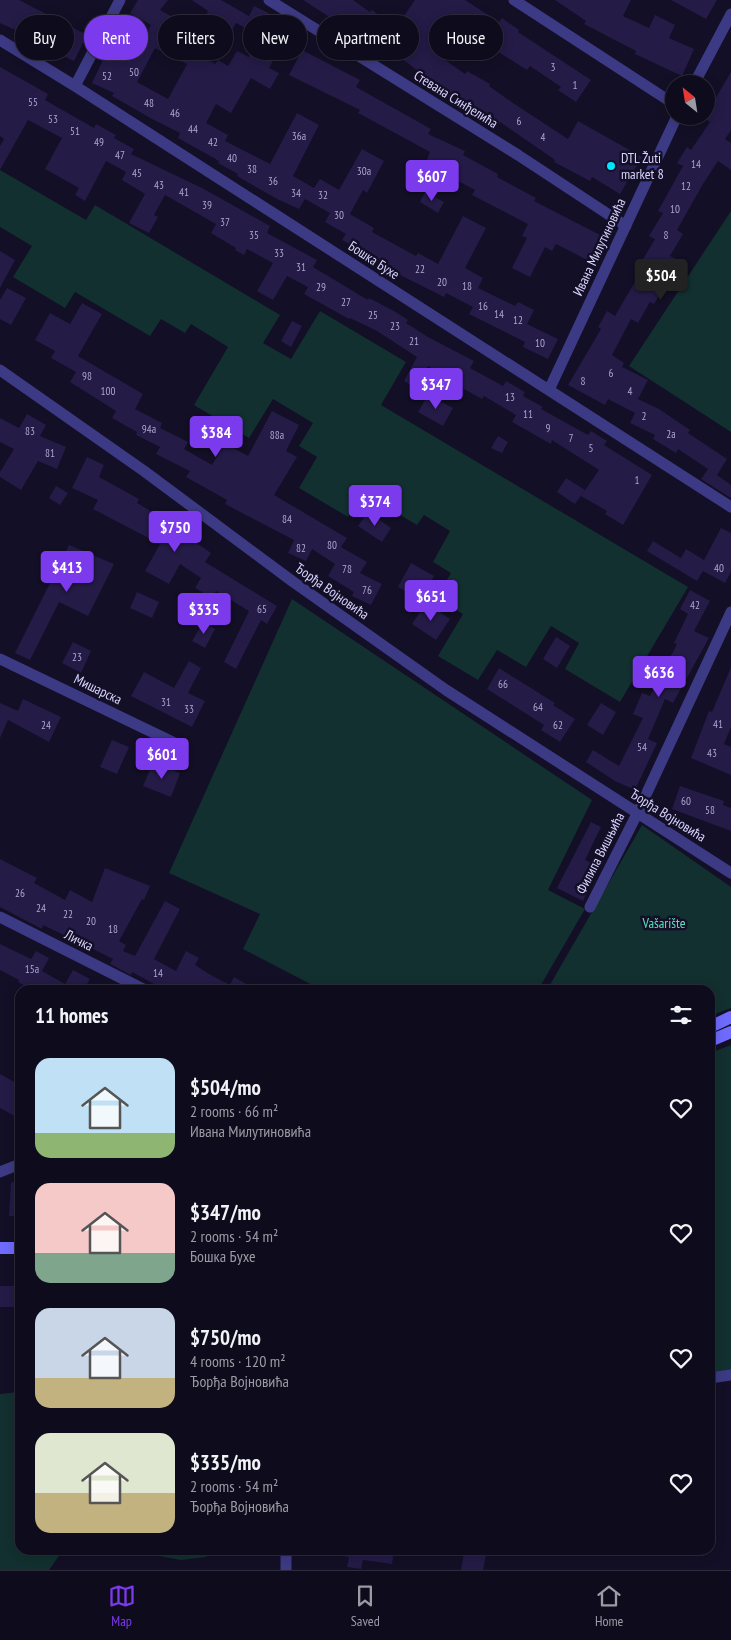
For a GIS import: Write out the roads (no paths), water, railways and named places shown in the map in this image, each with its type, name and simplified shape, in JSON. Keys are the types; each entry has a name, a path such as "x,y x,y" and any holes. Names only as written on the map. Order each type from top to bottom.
{"main road":[{"path":"715,1025 731,1018"},
{"path":"715,1039 731,1032"},
{"path":"0,1248 15,1248"}],"street":[{"path":"75,86 120,0"},
{"name":"Стевана Синђелића","path":"268,0 502,145 626,226"},
{"path":"514,0 665,98"},
{"path":"699,75 731,14"},
{"name":"Бошка Бухе","path":"0,40 75,86 731,507"},
{"name":"Ивана Милутиновића","path":"549,390 673,125"},
{"name":"Ђорђа Војновића","path":"0,370 144,471 292,581 438,684 731,873"},
{"name":"Филипа Вишњића","path":"590,907 637,814 731,612"},
{"name":"Мишарска","path":"0,659 183,747"},
{"name":"Личка","path":"0,917 135,985"},
{"path":"0,1172 15,1166"},
{"path":"715,1377 731,1375"},
{"path":"286,1555 286,1570"}],"place":[{"name":"DTL Žuti market 8","path":"611,166"}],"park label":[{"name":"Vašarište","path":"664,923"}]}
